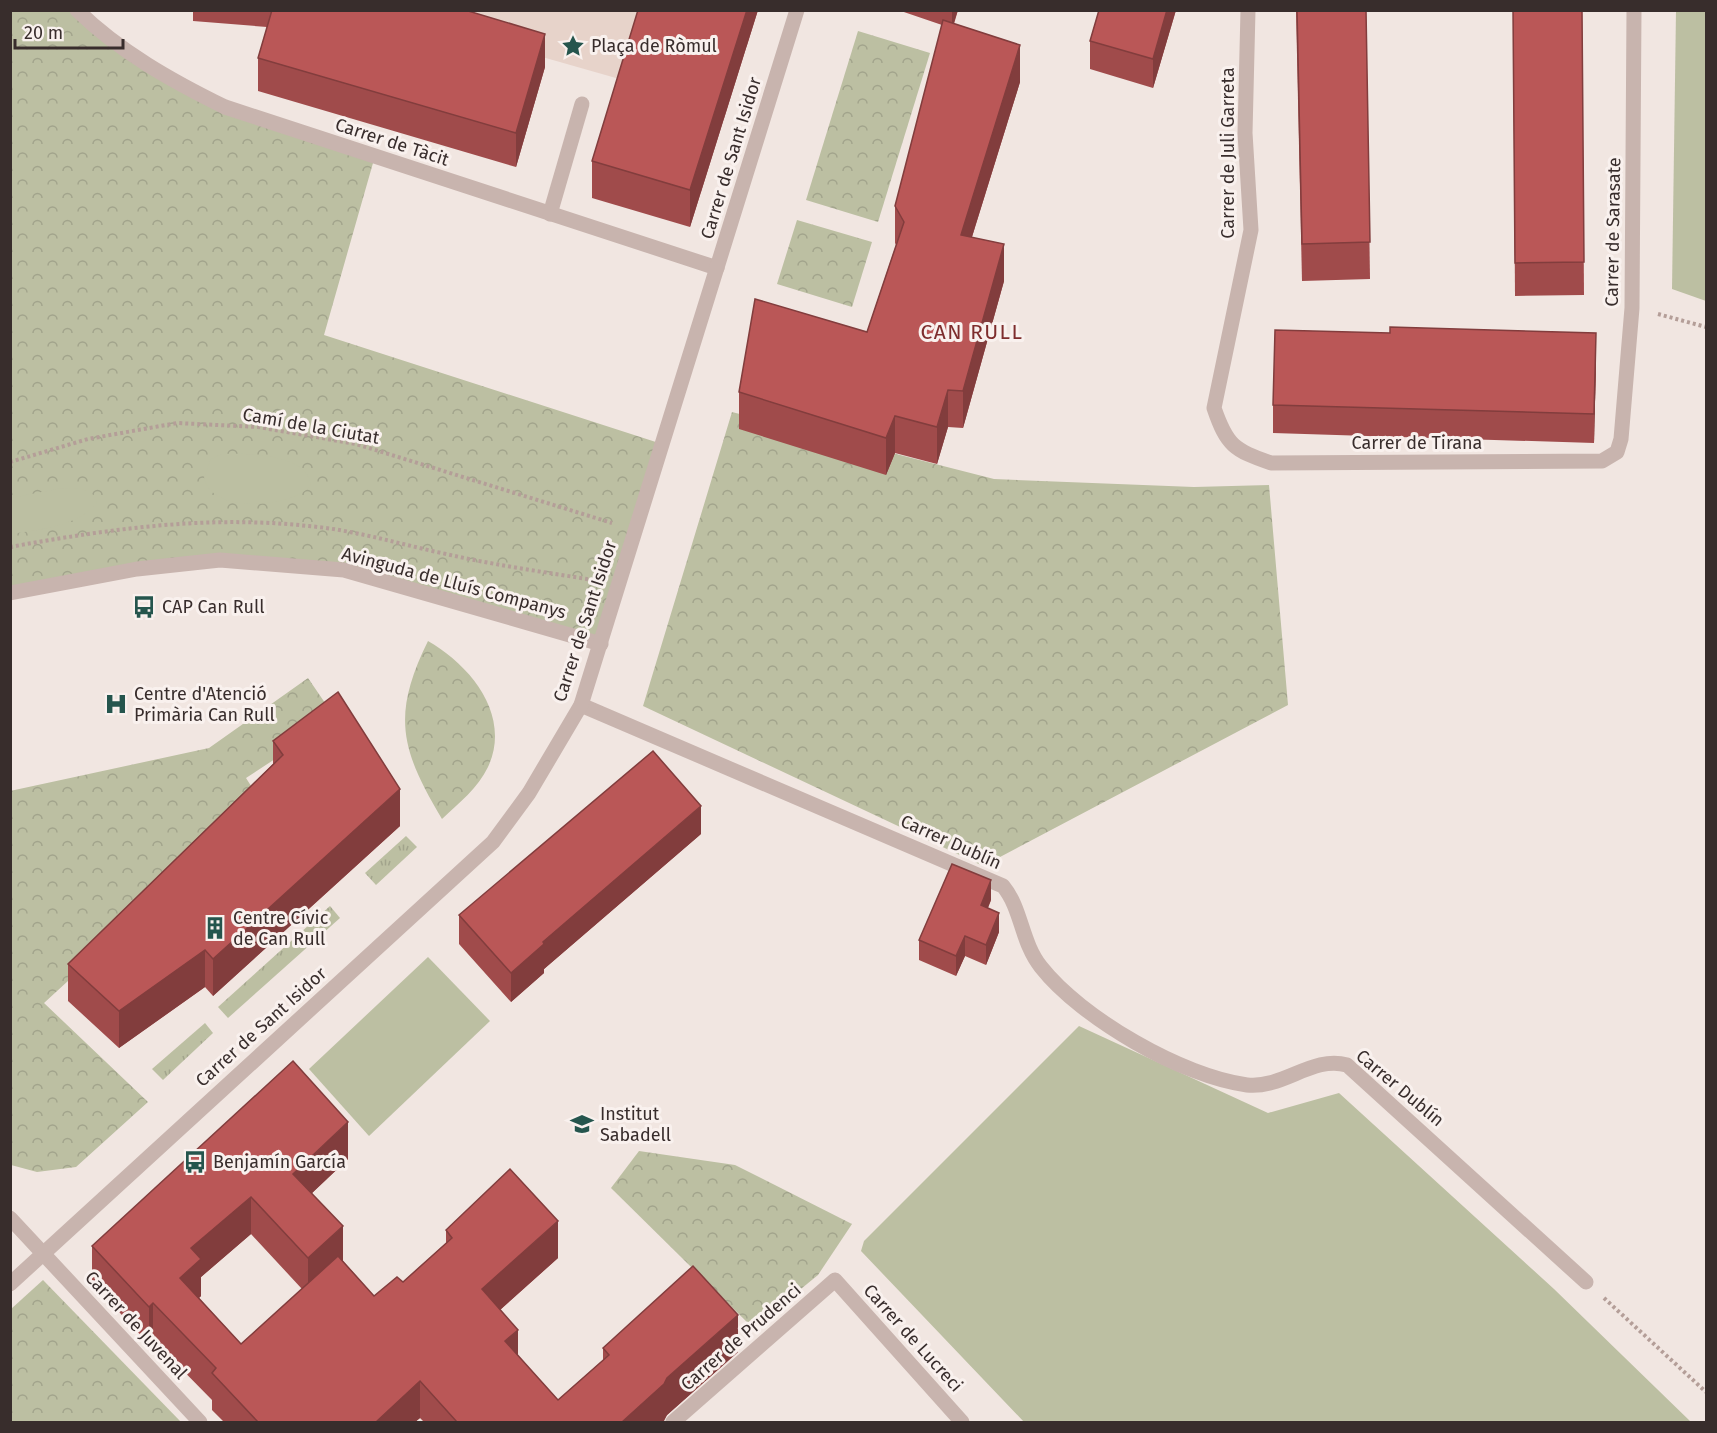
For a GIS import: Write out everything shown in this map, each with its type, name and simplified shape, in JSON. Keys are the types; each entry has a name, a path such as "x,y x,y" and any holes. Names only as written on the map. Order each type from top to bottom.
{"street":[{"name":"Carrer de Tàcit","path":"77,10 97,30 166,78 225,108 717,268"},
{"name":"Carrer de Sant Isidor","path":"10,1284 493,842 529,793 581,705 797,10"},
{"name":"Carrer de Juli Garreta","path":"1223,435 1214,408 1251,230 1245,132 1248,10"},
{"name":"Carrer de Sarasate","path":"1617,452 1621,440 1632,308 1634,10"},
{"path":"550,214 582,104"},
{"name":"Carrer de Tirana","path":"1223,435 1245,454 1271,463 1602,461 1617,452"},
{"name":"Avinguda de Lluís Companys","path":"10,593 137,569 220,560 344,570 601,644"},
{"name":"Carrer Dublín","path":"581,705 1003,886 1013,898 1020,927 1041,967 1081,1006 1139,1044 1178,1064 1217,1079 1250,1086 1287,1079 1333,1060 1347,1065 1586,1282"},
{"name":"Carrer de Juvenal","path":"10,1218 200,1422"},
{"name":"Carrer de Prudenci","path":"673,1422 835,1280"},
{"name":"Carrer de Lucreci","path":"835,1280 962,1422"}],"path":[{"path":"1632,308 1707,327"},
{"name":"Camí de la Ciutat","path":"10,462 88,439 177,423 258,427 356,444 636,530"},
{"path":"1586,1282 1707,1392"}],"green space":[{"path":"11,11 77,11 167,78 375,156 324,335 662,444 601,644 344,570 220,560 11,593"},
{"path":"1676,11 1706,11 1706,301 1672,289"},
{"path":"858,31 930,53 878,222 806,200"},
{"path":"797,220 872,242 852,307 777,284"},
{"path":"732,412 994,479 1194,487 1269,485 1288,705 983,866 643,706"},
{"path":"222,454 260,455 287,461 307,474 311,485 288,499 271,503 253,504 221,498 210,489 204,477 211,459"},
{"path":"62,488 88,491 97,503 89,511 69,522 11,534 11,498"},
{"path":"428,641 444,651 472,678 491,711 495,729 494,748 484,775 468,795 442,819 417,773 406,732 405,712 409,691 416,667"},
{"path":"308,678 336,719 246,778 262,803 44,1003 148,1102 76,1167 37,1172 11,1165 10,791 209,748"},
{"path":"406,836 417,847 376,885 365,873"},
{"path":"330,906 340,918 228,1018 218,1007"},
{"path":"428,957 490,1021 369,1136 309,1069"},
{"path":"205,1023 213,1033 163,1080 152,1069"},
{"path":"1079,1026 1268,1113 1339,1093 1554,1289 1691,1422 1024,1422 861,1251 864,1241"},
{"path":"639,1151 735,1165 852,1224 818,1275 753,1328 611,1188"},
{"path":"43,1280 181,1422 11,1422 11,1309"}],"shaded area":[{"name":"Plaça de Ròmul","path":"380,11 650,11 630,82"}],"building":[{"path":"272,10 465,10 545,34 516,133 258,58"},
{"path":"638,10 747,10 690,190 592,161"},
{"path":"1099,10 1167,10 1153,59 1090,41"},
{"path":"1297,10 1366,10 1370,242 1302,244"},
{"path":"1513,10 1582,10 1584,262 1515,263"},
{"path":"943,20 1020,45 961,235 1004,244 963,391 948,390 937,427 895,416 886,438 739,392 755,299 867,332 904,222 895,206"},
{"path":"1390,327 1596,333 1594,414 1273,405 1275,330 1390,333"},
{"name":"Centre Cívic de Can Rull","path":"338,692 400,789 213,959 205,950 119,1011 68,964 283,755 273,741"},
{"path":"653,751 701,806 543,942 544,944 511,973 459,915"},
{"path":"952,864 991,880 981,905 999,913 986,945 965,936 956,956 919,940"},
{"path":"293,1061 348,1122 293,1174 343,1226 308,1258 251,1197 191,1248 201,1259 180,1278 241,1344 338,1256 374,1296 397,1277 403,1282 452,1238 446,1230 510,1169 558,1221 482,1289 518,1330 505,1341 558,1400 609,1355 603,1348 693,1266 738,1315 667,1378 664,1384 622,1422 457,1422 420,1381 376,1422 258,1422 212,1373 216,1368 153,1303 149,1307 92,1246"}],"place":[{"name":"Plaça de Ròmul","path":"573,46"},
{"name":"CAP Can Rull","path":"144,607"},
{"name":"Centre d'Atenció Primària Can Rull","path":"116,704"},
{"name":"Centre Cívic de Can Rull","path":"215,928"},
{"name":"Institut Sabadell","path":"582,1124"},
{"name":"Benjamín García","path":"195,1162"}],"district":[{"name":"CAN RULL","path":"972,332"}]}
